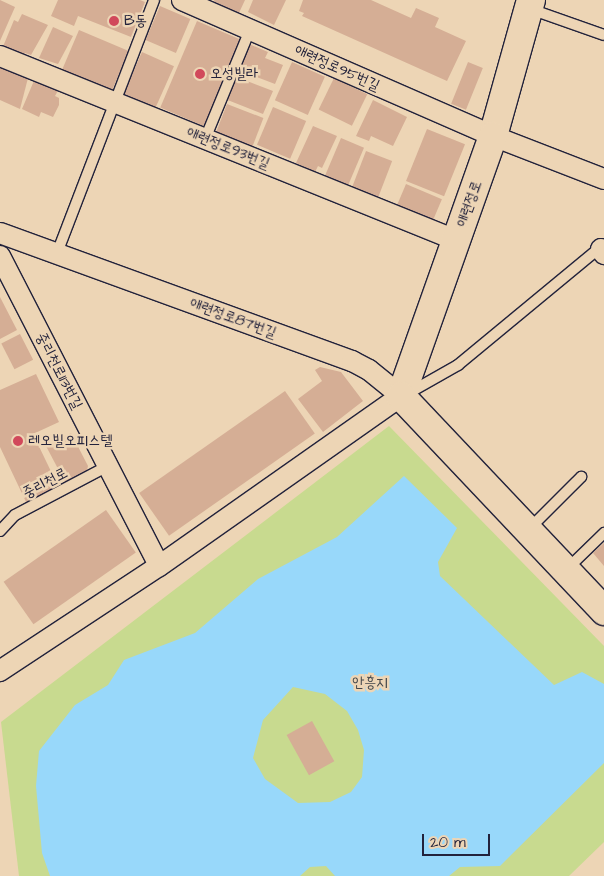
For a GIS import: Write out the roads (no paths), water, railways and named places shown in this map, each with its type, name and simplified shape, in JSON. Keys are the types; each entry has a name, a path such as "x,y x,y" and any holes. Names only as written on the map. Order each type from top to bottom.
{"street":[{"name":"애련정로95번길","path":"182,0 493,136 604,179"},
{"name":"애련정로","path":"401,396 493,136 530,4"},
{"name":"애련정로93번길","path":"0,56 456,240"},
{"name":"애련정로87번길","path":"0,233 352,361 401,396"},
{"name":"중리천로113번길","path":"0,256 159,566"},
{"path":"0,671 159,566 401,396 604,611"}],"lane":[{"path":"57,253 154,0"},
{"name":"애련정로","path":"530,4 604,35"},
{"path":"205,139 250,30"},
{"path":"401,396 458,365 603,248"},
{"name":"중리천로","path":"0,531 15,515 108,466"},
{"path":"528,530 582,477"},
{"path":"565,570 604,533"}],"water":[{"name":"안흥지","path":"404,476 457,528 438,562 440,576 554,685 582,672 604,684 604,763 500,866 460,867 449,876 335,876 326,866 310,867 300,876 50,876 42,853 36,786 39,751 75,705 108,685 124,660 195,633 258,579 337,537","holes":["293,687 325,694 347,711 358,730 364,750 362,777 351,792 330,802 298,803 265,779 253,758 263,720"]}],"place":[{"name":"B동","path":"114,21"},
{"name":"오성빌라","path":"200,74"},
{"name":"레오빌오피스텔","path":"18,441"}]}
